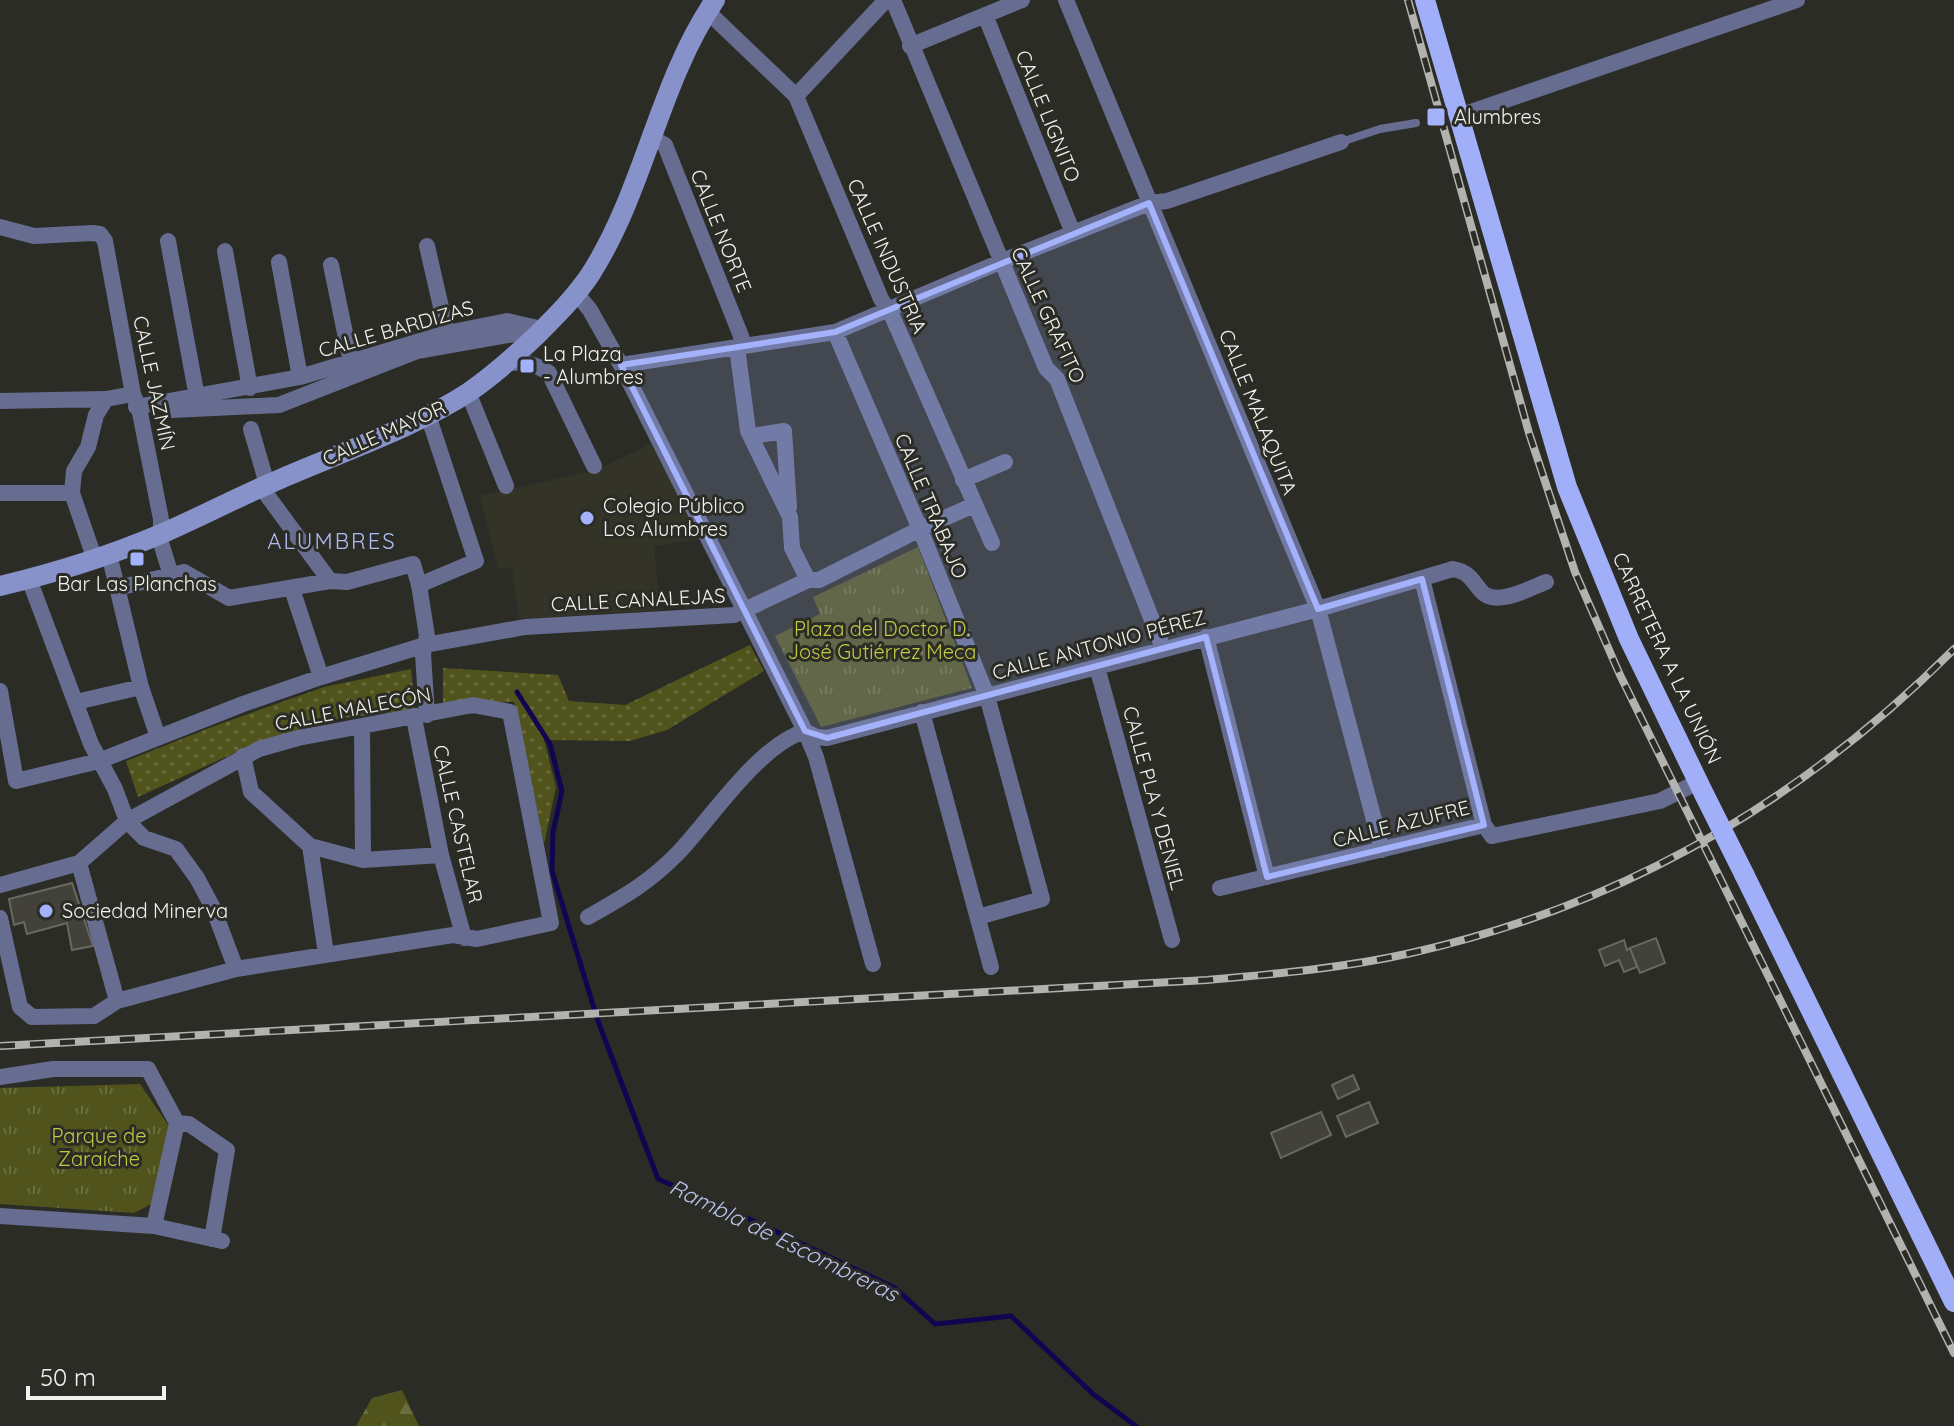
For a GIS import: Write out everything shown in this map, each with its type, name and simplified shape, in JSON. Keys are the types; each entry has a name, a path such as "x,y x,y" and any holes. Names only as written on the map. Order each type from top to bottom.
{"main road":[{"name":"CARRETERA A LA UNIÓN","path":"1425,0 1567,487 1624,627 1954,1302"}],"street":[{"path":"796,96 886,0"},
{"name":"CALLE GRAFITO","path":"893,0 1000,262 1046,368 1057,379 1163,648"},
{"path":"910,46 1022,0"},
{"name":"CALLE MALAQUITA","path":"1066,0 1318,609 1382,850"},
{"path":"1459,116 1797,0"},
{"name":"CALLE INDUSTRIA","path":"711,6 796,96 992,543"},
{"name":"CALLE MAYOR","path":"0,586 102,557 161,533 428,415 468,392 507,363 577,294 591,273 633,189 668,90 711,6"},
{"name":"CALLE LIGNITO","path":"985,15 1073,233"},
{"name":"CALLE NORTE","path":"652,138 665,145 741,336 748,431 790,517"},
{"path":"621,365 835,332 1149,203 1167,201 1341,142"},
{"name":"CALLE JAZMÍN","path":"0,227 34,236 93,233 100,234 105,241 161,543 171,575"},
{"path":"168,241 197,397"},
{"path":"427,246 447,333"},
{"path":"225,251 250,388"},
{"path":"279,262 300,377"},
{"path":"331,265 351,362"},
{"path":"577,294 590,310 621,365 805,731 816,757 873,964"},
{"name":"CALLE BARDIZAS","path":"137,405 300,377 447,333 507,321 542,329"},
{"name":"CALLE BARDIZAS","path":"0,401 106,399 137,405 279,405 417,351 542,329"},
{"name":"CALLE TRABAJO","path":"835,332 920,529 987,696 1042,899 978,917"},
{"path":"507,363 526,362 549,373 594,466"},
{"path":"468,392 506,486"},
{"path":"106,399 96,415 88,447 74,471 72,493 118,588 141,687 158,737"},
{"path":"118,588 184,572 229,598 330,581 347,582 413,564 419,585 476,561 428,415"},
{"path":"251,429 264,486 330,581"},
{"path":"751,436 784,431 792,548 808,580"},
{"path":"963,480 1005,462"},
{"path":"0,493 72,493"},
{"name":"CALLE CANALEJAS","path":"425,645 525,627 734,615 808,580 819,580 974,505"},
{"name":"CALLE ANTONIO PÉREZ","path":"805,731 827,738 1318,609 1453,569 1465,572 1490,598 1501,598 1546,582"},
{"path":"29,579 99,761 115,789 127,821 144,838 176,849 213,908 236,969"},
{"name":"CALLE AZUFRE","path":"1220,888 1484,825 1422,579"},
{"name":"CALLE CASTELAR","path":"419,585 427,636 423,654 420,717 441,855 464,938"},
{"path":"292,589 321,677"},
{"path":"1206,637 1267,877"},
{"name":"CALLE MALECÓN","path":"10,771 99,761 321,677 425,645"},
{"name":"CALLE PLA Y DENIEL","path":"1097,667 1172,940"},
{"path":"76,702 141,687"},
{"path":"0,691 10,771"},
{"name":"CALLE MALECÓN","path":"0,885 79,863 127,821 243,756 298,738 473,705 510,712 551,923 477,939 464,938"},
{"path":"922,712 991,967"},
{"path":"362,726 363,860"},
{"path":"588,917 643,886 677,854 769,750 789,736 805,731"},
{"path":"243,756 251,792 310,846 363,860 441,855"},
{"path":"1484,825 1492,836 1499,836 1660,801 1701,788"},
{"path":"310,846 326,954"},
{"path":"79,863 117,1001"},
{"path":"0,918 20,1007 32,1017 94,1016 117,1001 236,969 453,935 464,938"},
{"path":"0,1077 53,1069 148,1069 177,1123 154,1226"},
{"path":"0,1216 154,1226 217,1240 227,1150 189,1124 177,1123"}],"lane":[{"path":"1341,142 1380,129 1416,123"}],"highlighted area":[{"path":"1149,203 1318,609 1422,579 1484,825 1267,877 1206,637 827,738 805,731 621,365 835,332"}],"shaded area":[{"name":"Colegio Público Los Alumbres","path":"651,444 700,539 654,546 660,610 519,619 512,568 498,569 480,496 596,470"}],"green space":[{"name":"Plaza del Doctor D. José Gutiérrez Meca","path":"918,547 972,688 821,727 775,636 820,614 813,597"},
{"path":"750,645 764,671 667,730 630,741 544,740 556,787 544,844 514,702 443,703 443,668 558,675 569,701 625,705"},
{"path":"411,669 415,710 342,718 254,744 138,797 126,761 324,687"},
{"name":"Parque de Zaraíche","path":"140,1084 169,1126 151,1204 134,1213 0,1204 0,1088"},
{"path":"402,1390 419,1426 356,1426 372,1398"}],"building":[{"name":"Sociedad Minerva","path":"72,883 93,946 72,950 67,923 27,934 24,922 14,925 9,899"},
{"path":"1656,938 1665,963 1640,973 1630,948"},
{"path":"1624,940 1637,967 1624,972 1619,960 1605,966 1599,950"},
{"path":"1353,1075 1359,1089 1338,1099 1332,1085"},
{"path":"1369,1102 1378,1123 1346,1137 1337,1116"},
{"path":"1321,1112 1331,1135 1281,1158 1271,1133"}],"waterway":[{"name":"Rambla de Escombreras","path":"517,692 550,744 562,791 553,832 552,871 598,1021 658,1179 895,1288 935,1324 1011,1316 1093,1394 1136,1426"}],"railway":[{"path":"1408,0 1529,433 1575,572 1620,675 1954,1353"},
{"path":"0,1046 1207,980 1309,970 1411,953 1488,933 1563,907 1635,876 1704,840 1771,800 1835,754 1896,704 1954,649"}],"place":[{"name":"Alumbres","path":"1436,117"},
{"name":"La Plaza - Alumbres","path":"527,366"},
{"name":"Colegio Público Los Alumbres","path":"587,518"},
{"name":"Bar Las Planchas","path":"137,559"},
{"name":"Sociedad Minerva","path":"46,911"}],"district":[{"name":"ALUMBRES","path":"332,541"}]}
